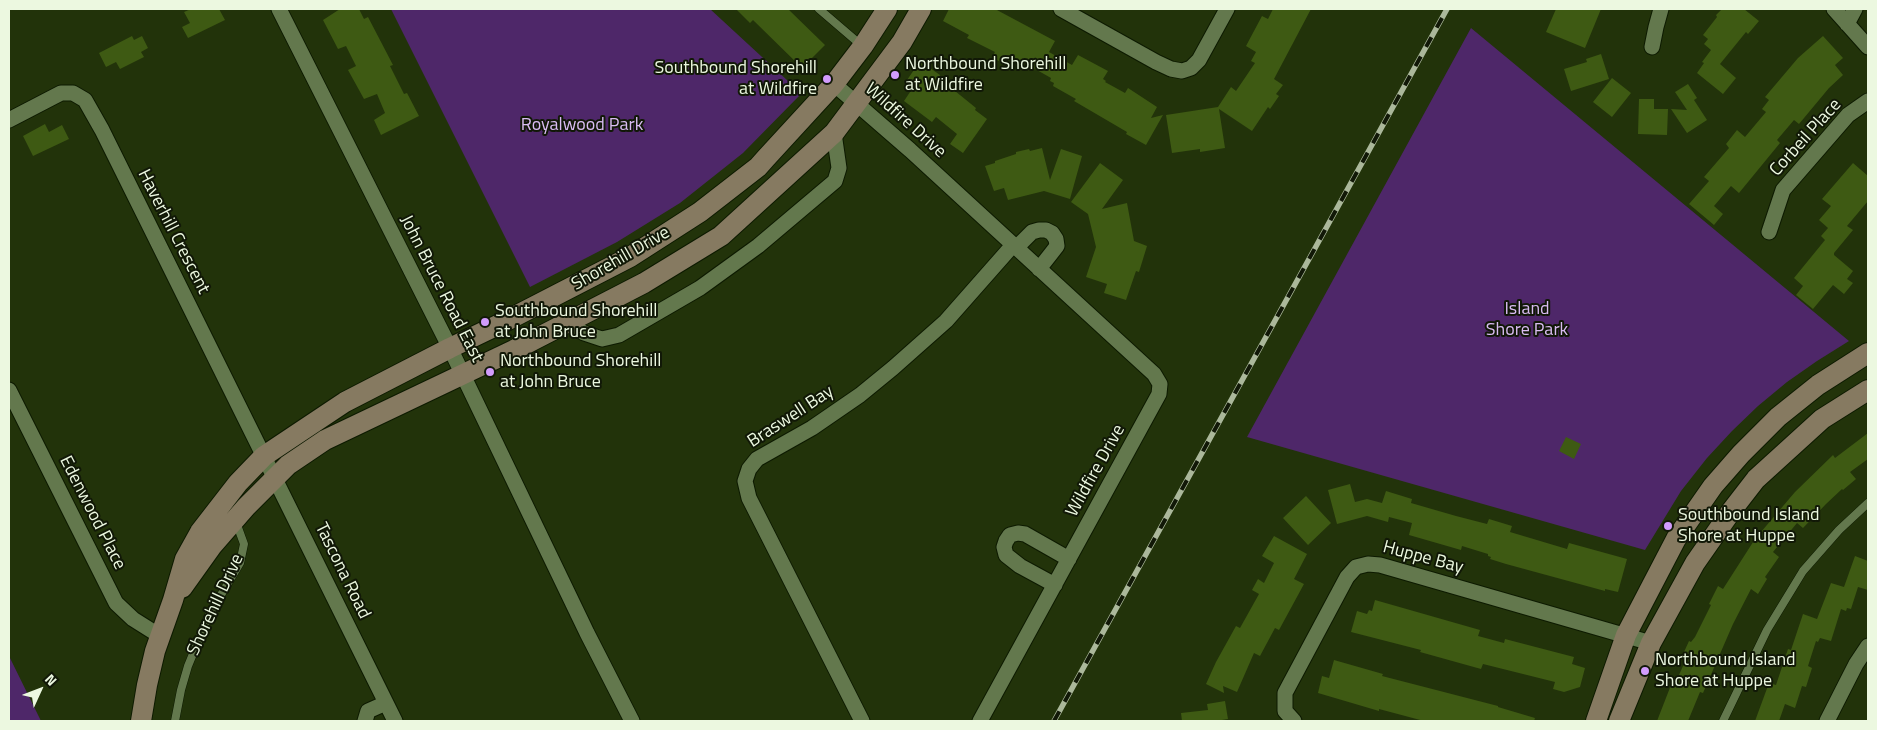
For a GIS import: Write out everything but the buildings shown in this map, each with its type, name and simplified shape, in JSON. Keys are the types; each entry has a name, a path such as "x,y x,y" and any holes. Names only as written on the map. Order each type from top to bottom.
{"street":[{"name":"John Bruce Road East","path":"279,9 450,348 587,633 632,721"},
{"name":"Shorehill Drive","path":"141,721 154,651 173,600 185,559 200,532 238,483 264,456 345,402 630,257 700,212 758,167 834,84 888,9"},
{"name":"Shorehill Drive","path":"173,600 212,546 235,519 288,465 325,440 393,409 567,323 644,283 721,236 834,133 902,42 921,9"},
{"path":"1061,9 1156,62 1172,70 1182,71 1191,68 1200,60 1228,9"},
{"path":"1652,47 1662,9"},
{"path":"1834,9 1868,47"},
{"path":"1847,24 1855,9"},
{"name":"Wildfire Drive","path":"834,84 857,102 1154,374 1160,384 1159,394 980,721"},
{"name":"Haverhill Crescent","path":"9,120 61,93 73,93 85,100 98,122 264,456"},
{"name":"Corbeil Place","path":"1769,232 1784,190 1848,115 1868,101"},
{"path":"567,323 584,333 602,339 619,335 707,283 758,246 835,180 839,168 834,133"},
{"path":"1015,247 1032,232 1046,230 1052,233 1056,239 1057,246 1039,269"},
{"name":"Braswell Bay","path":"862,721 750,498 745,481 749,469 757,459 812,428 860,395 893,368 946,321 1015,247"},
{"path":"1596,721 1626,635 1676,539 1713,486 1741,454 1778,417 1818,385 1868,353"},
{"name":"Edenwood Place","path":"9,390 116,603 133,620 160,636"},
{"path":"1619,721 1651,643 1695,563 1732,510 1756,479 1822,419 1868,390"},
{"name":"Tascona Road","path":"264,456 395,721"},
{"path":"1055,585 1020,566 1006,555 1004,547 1006,541 1010,535 1025,534 1069,559"},
{"name":"Huppe Bay","path":"1294,721 1285,711 1285,693 1347,577 1356,567 1368,564 1380,564 1651,643"},
{"path":"1827,721 1852,672 1868,646"},
{"path":"365,721 368,711 386,703"}],"lane":[{"path":"819,9 863,46"},
{"path":"1723,721 1767,630 1803,571 1840,530 1868,503"},
{"name":"Shorehill Drive","path":"175,721 188,666 209,615 240,562 244,544 235,519"}],"green space":[{"name":"Royalwood Park","path":"391,9 710,9 800,92 800,95 743,153 680,203 617,242 530,287"},
{"name":"Island Shore Park","path":"1471,28 1849,341 1787,382 1732,431 1707,458 1681,491 1645,550 1247,437"},
{"path":"9,656 41,721 9,721"}],"railway":[{"path":"1054,721 1447,9"}],"place":[{"name":"Northbound Shorehill at Wildfire","path":"895,75"},
{"name":"Southbound Shorehill at Wildfire","path":"827,79"},
{"name":"Southbound Shorehill at John Bruce","path":"485,322"},
{"name":"Northbound Shorehill at John Bruce","path":"490,372"},
{"name":"Southbound Island Shore at Huppe","path":"1668,526"},
{"name":"Northbound Island Shore at Huppe","path":"1645,671"}]}
